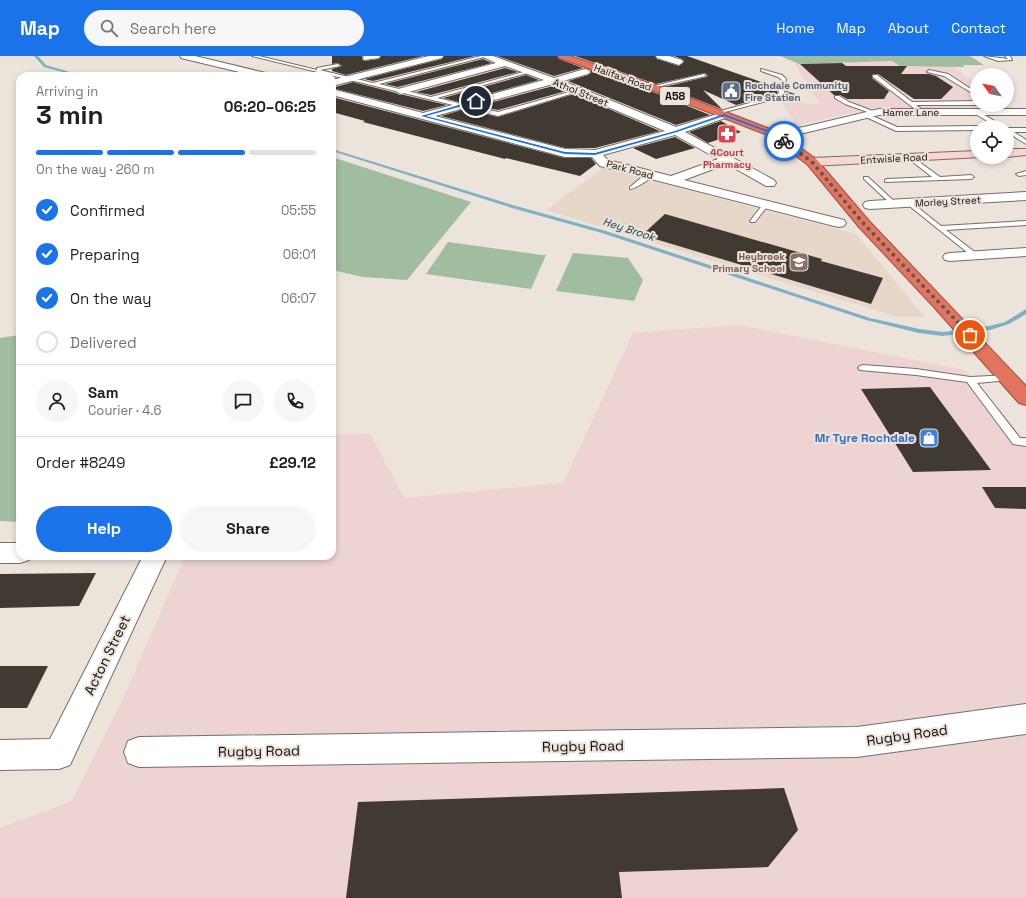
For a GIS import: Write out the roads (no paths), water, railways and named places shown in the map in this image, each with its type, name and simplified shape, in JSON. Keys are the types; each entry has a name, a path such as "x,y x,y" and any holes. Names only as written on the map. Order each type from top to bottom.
{"highway":[{"name":"Halifax Road","path":"562,56 652,87 774,134 812,162"},
{"name":"A58","path":"812,162 864,224 1026,398"}],"main road":[{"path":"1014,152 1026,150"},
{"name":"Entwisle Road","path":"812,162 970,155"}],"street":[{"path":"184,56 251,72"},
{"path":"202,60 218,56"},
{"path":"336,82 439,56"},
{"name":"Athol Street","path":"485,56 552,80 676,131 770,183"},
{"path":"660,56 679,62"},
{"path":"400,91 506,63"},
{"path":"422,116 585,72"},
{"name":"Park Road","path":"336,93 565,153 595,154 604,163 839,223"},
{"name":"Hamer Lane","path":"774,134 804,130 870,114 970,108"},
{"name":"Hamer Lane","path":"1014,112 1026,112"},
{"path":"595,154 676,131 722,114"},
{"path":"672,180 727,160"},
{"name":"Morley Street","path":"870,205 1026,196"},
{"path":"950,257 978,259 1026,252"},
{"path":"0,553 16,553"},
{"name":"Acton Street","path":"0,755 59,754 153,560"},
{"name":"Rugby Road","path":"139,752 858,742 1026,719"}],"lane":[{"path":"254,56 322,72"},
{"path":"264,58 275,56"},
{"path":"373,84 485,56"},
{"path":"986,56 998,60 1010,60 1007,56"},
{"path":"314,70 338,65"},
{"path":"722,114 780,96 784,80 780,76 763,70"},
{"path":"929,71 946,75 970,90"},
{"path":"430,98 529,72"},
{"path":"652,87 704,75"},
{"path":"336,76 498,114 578,91"},
{"path":"875,76 922,112"},
{"path":"837,97 896,129 970,128"},
{"path":"912,103 970,108"},
{"path":"981,112 992,120"},
{"path":"1014,131 1026,130"},
{"path":"1014,138 1026,150"},
{"path":"911,158 939,179"},
{"path":"1019,174 1026,173"},
{"path":"632,188 643,178 652,175"},
{"path":"866,178 894,204"},
{"path":"887,182 971,178"},
{"path":"909,203 978,259"},
{"path":"753,221 766,204"},
{"path":"940,228 1026,223"},
{"path":"863,368 901,369 970,380 1008,377"},
{"path":"970,380 1017,441 1026,442"}],"waterway":[{"name":"Hey Brook","path":"36,56 45,66 67,72"},
{"name":"Hey Brook","path":"336,151 514,207 604,232 868,319 919,331 943,334 990,328 1007,323 1026,311"}],"place":[{"name":"Rochdale Community Fire Station","path":"731,91"},
{"name":"4Court Pharmacy","path":"727,134"},
{"name":"Heybrook Primary School","path":"799,262"},
{"name":"Mr Tyre Rochdale","path":"929,438"}]}
